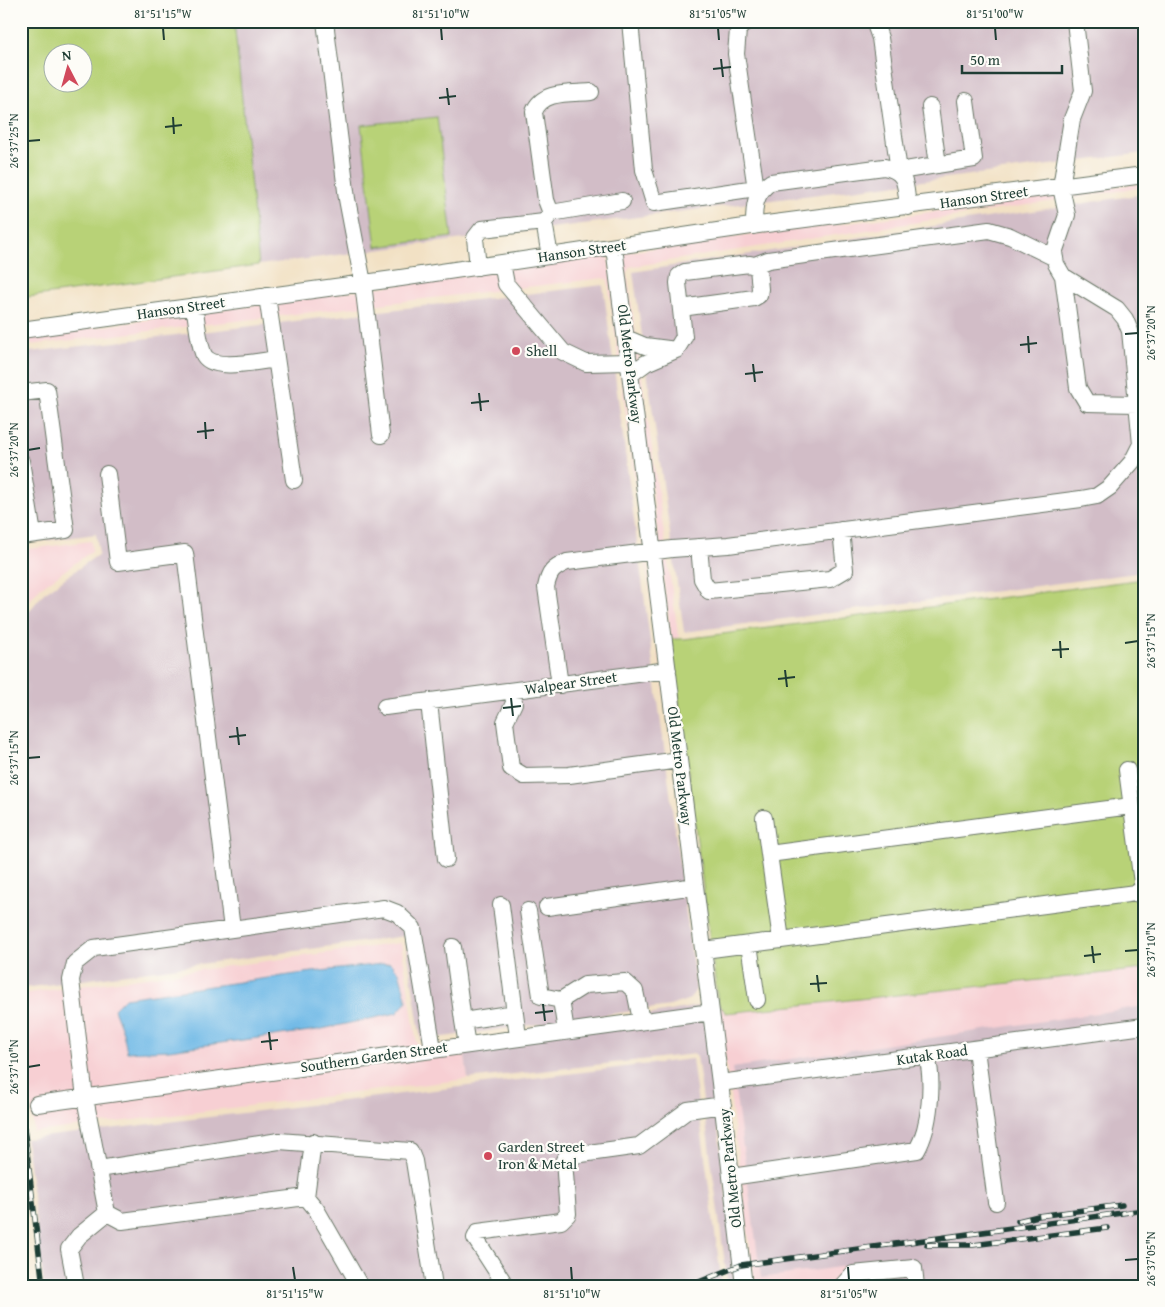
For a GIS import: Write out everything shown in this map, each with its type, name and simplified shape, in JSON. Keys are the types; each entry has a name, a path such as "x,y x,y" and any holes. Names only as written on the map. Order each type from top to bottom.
{"street":[{"path":"325,21 347,199 363,283 382,435"},
{"path":"630,21 644,170 654,203 757,192 771,182 884,166 899,171 974,159 966,101"},
{"path":"746,21 738,30 736,54 757,192 754,204 754,226"},
{"path":"874,21 880,38 899,171 904,178 908,207"},
{"path":"1074,21 1083,91 1072,119 1061,186 1067,215 1054,253 1063,276 1078,388 1088,403 1137,404"},
{"path":"550,256 548,217 534,112 538,103 548,96 591,92"},
{"path":"930,107 938,165"},
{"name":"Hanson Street","path":"21,330 478,267 754,226 1144,175"},
{"path":"478,267 475,238 482,229 622,201"},
{"path":"502,263 506,284 563,352 586,363 630,368 676,350 684,337 678,283 679,276 685,272 754,265 768,260 988,230 1010,236 1055,258"},
{"name":"Old Metro Parkway","path":"614,247 696,886 744,1286"},
{"path":"681,308 754,298 759,295 760,290 758,268 754,265"},
{"path":"560,685 546,587 548,574 554,568 567,562 841,530 1097,496 1110,487 1132,462 1141,444 1130,331 1125,319 1117,309 1063,276"},
{"path":"267,296 294,480"},
{"path":"194,306 203,354 209,361 222,365 276,359"},
{"path":"626,338 645,346 676,350"},
{"path":"21,394 47,390 66,530 27,535 21,461"},
{"path":"107,474 118,562 185,553 232,929"},
{"path":"699,547 702,580 709,591 830,578 845,570 841,530"},
{"name":"Walpear Street","path":"385,707 668,670"},
{"path":"513,691 514,703 504,722 512,768 524,776 569,775 679,760"},
{"path":"430,702 446,859"},
{"path":"704,950 1143,895 1127,770"},
{"path":"769,854 1132,806"},
{"path":"764,818 781,940"},
{"path":"547,907 696,886"},
{"path":"501,906 518,1037"},
{"path":"306,1197 122,1221 107,1212 85,1098 71,980 75,963 94,948 384,908 397,914 413,928 433,1049"},
{"path":"528,912 541,996 561,1000 585,985 625,982 635,991 641,1020"},
{"path":"749,944 757,1000"},
{"path":"454,947 467,1044"},
{"path":"561,1000 566,1031"},
{"name":"Southern Garden Street","path":"37,1104 641,1020 711,1012"},
{"path":"463,1021 515,1014"},
{"name":"Kutak Road","path":"720,1083 1144,1026"},
{"path":"976,1049 996,1202"},
{"path":"731,1177 917,1150 925,1136 926,1127 931,1070 927,1056"},
{"path":"506,1286 475,1238 478,1232 561,1221 568,1214 564,1160 567,1156 639,1146 688,1110 723,1105"},
{"path":"99,1169 279,1141 313,1142 410,1151 414,1161 434,1286"},
{"path":"313,1142 306,1197 316,1209 360,1286"},
{"path":"76,1286 70,1249 79,1236 107,1212"},
{"path":"842,1286 853,1274 914,1268 916,1286"}],"shaded area":[{"path":"234,21 1144,21 1144,153 259,265"},
{"path":"1144,183 1144,187 629,267 627,273 680,637 671,639 622,253 752,234 835,225"},
{"path":"1144,194 1144,572 684,632 633,272"},
{"path":"608,255 674,771 608,280 604,278 21,346 21,338"},
{"path":"603,285 696,989 690,999 670,1006 421,1040 405,936 24,988 21,966 21,621 44,593 99,554 96,534 21,544 21,353"},
{"path":"91,541 92,551 40,588 21,611 21,550"},
{"path":"401,943 417,1045 464,1048 468,1079 34,1132 21,1016 21,994","holes":["390,963 399,972 407,1001 397,1013 317,1030 169,1050 127,1052 123,1032 125,998"]},
{"path":"1144,969 1144,1286 755,1286 718,1003 726,1013"},
{"path":"703,1005 737,1286 728,1286 697,1056 695,1054 468,1079 464,1048"},
{"path":"1144,1006 1144,1286 850,1286 847,1266 761,1278 732,1068"},
{"path":"692,1059 722,1286 44,1286 26,1139"}],"green space":[{"path":"21,21 234,21 259,265 21,298"},
{"path":"437,117 452,237 376,247 361,125"},
{"path":"1144,579 1144,969 726,1013 718,1003 671,639 684,639"}],"water":[{"path":"390,963 399,972 407,1001 397,1013 317,1030 169,1050 127,1052 123,1032 114,1009 125,998"}],"railway":[{"path":"21,1102 43,1286"},
{"path":"1018,1221 1038,1216 1122,1205"},
{"path":"689,1286 741,1265 1144,1210"},
{"path":"927,1245 973,1245 1107,1228"}],"place":[{"name":"Shell","path":"516,351"},
{"name":"Garden Street Iron & Metal","path":"488,1156"}]}
